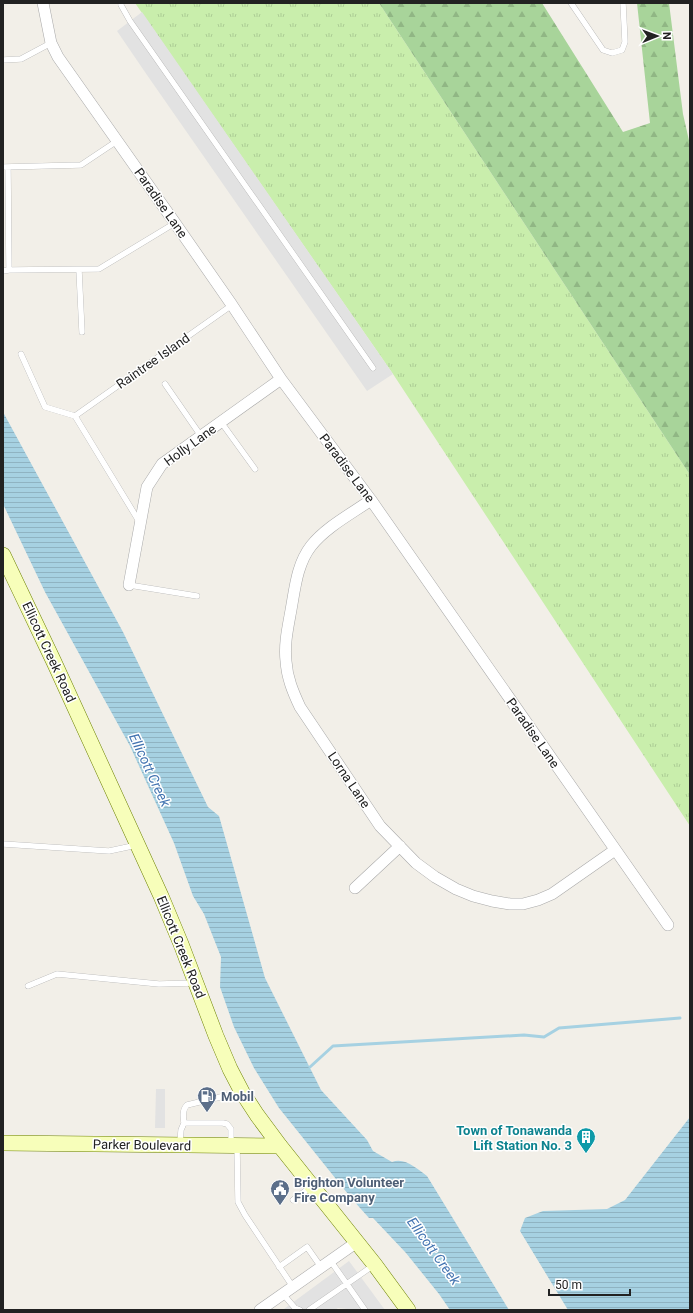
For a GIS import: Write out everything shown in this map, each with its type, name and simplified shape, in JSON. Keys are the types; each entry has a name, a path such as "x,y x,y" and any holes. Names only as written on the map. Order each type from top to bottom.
{"street":[{"name":"Paradise Lane","path":"43,3 51,43 58,58 232,305 281,379 371,500 668,925"},
{"name":"Holly Lane","path":"129,585 147,487 162,464 281,379"},
{"name":"Lorna Lane","path":"371,500 323,533 310,546 302,560 298,572 286,642 286,661 292,690 300,708 380,826 416,863 435,877 456,889 473,896 510,904 523,904 552,894 615,850"},
{"name":"Ellicott Creek Road","path":"3,555 164,903 219,1043 242,1092 280,1146 313,1185 408,1310"},
{"path":"355,888 400,846"},
{"name":"Parker Boulevard","path":"3,1143 280,1146"},
{"path":"260,1310 357,1242"}],"lane":[{"path":"571,3 603,50 612,53 622,50 625,42 624,3"},
{"path":"121,4 158,60 373,368"},
{"path":"3,60 21,59 51,43"},
{"path":"117,141 81,165 6,167 6,271 99,269 175,223"},
{"path":"79,270 82,332"},
{"name":"Raintree Island","path":"75,416 232,305"},
{"path":"21,354 45,407 75,416 141,525"},
{"path":"165,384 201,436"},
{"path":"221,422 255,469"},
{"path":"129,585 197,596"},
{"path":"3,844 109,851 138,845"},
{"path":"28,986 57,974 159,984 196,983"},
{"path":"179,1145 181,1130 184,1123 184,1110 187,1105 242,1092"},
{"path":"184,1123 227,1124 231,1129 234,1146 238,1202 293,1287"},
{"path":"293,1200 313,1185"},
{"path":"279,1267 308,1247 321,1267"},
{"path":"330,1260 365,1310"},
{"path":"309,1310 375,1265"},
{"path":"283,1294 294,1308 300,1310"}],"green space":[{"path":"135,3 379,3 690,475 690,826 393,374"},
{"path":"379,3 542,3 623,132 650,123 637,3 669,3 683,114 690,145 690,475"}],"shaded area":[{"path":"142,12 393,374 367,391 117,31"},
{"path":"156,1089 165,1089 165,1128 155,1128"},
{"path":"349,1261 385,1310 348,1310 338,1308 335,1310 284,1309"}],"water":[{"name":"Ellicott Creek","path":"3,412 123,632 208,807 219,816 265,978 321,1090 367,1140 373,1151 392,1162 406,1162 427,1176 509,1310 450,1310 406,1253 373,1218 369,1218 352,1199 279,1108 254,1068 234,1027 220,987 221,957 204,914 193,896 174,843 130,746 45,592 3,504"},
{"path":"690,1117 690,1310 568,1310 520,1231 525,1218 543,1211 607,1209 625,1200"}],"waterway":[{"path":"310,1067 333,1046 524,1035 544,1037 559,1028 680,1018"}],"place":[{"name":"Mobil","path":"207,1113"},
{"name":"Town of Tonawanda Lift Station No. 3","path":"586,1154"},
{"name":"Brighton Volunteer Fire Company","path":"280,1206"}]}
